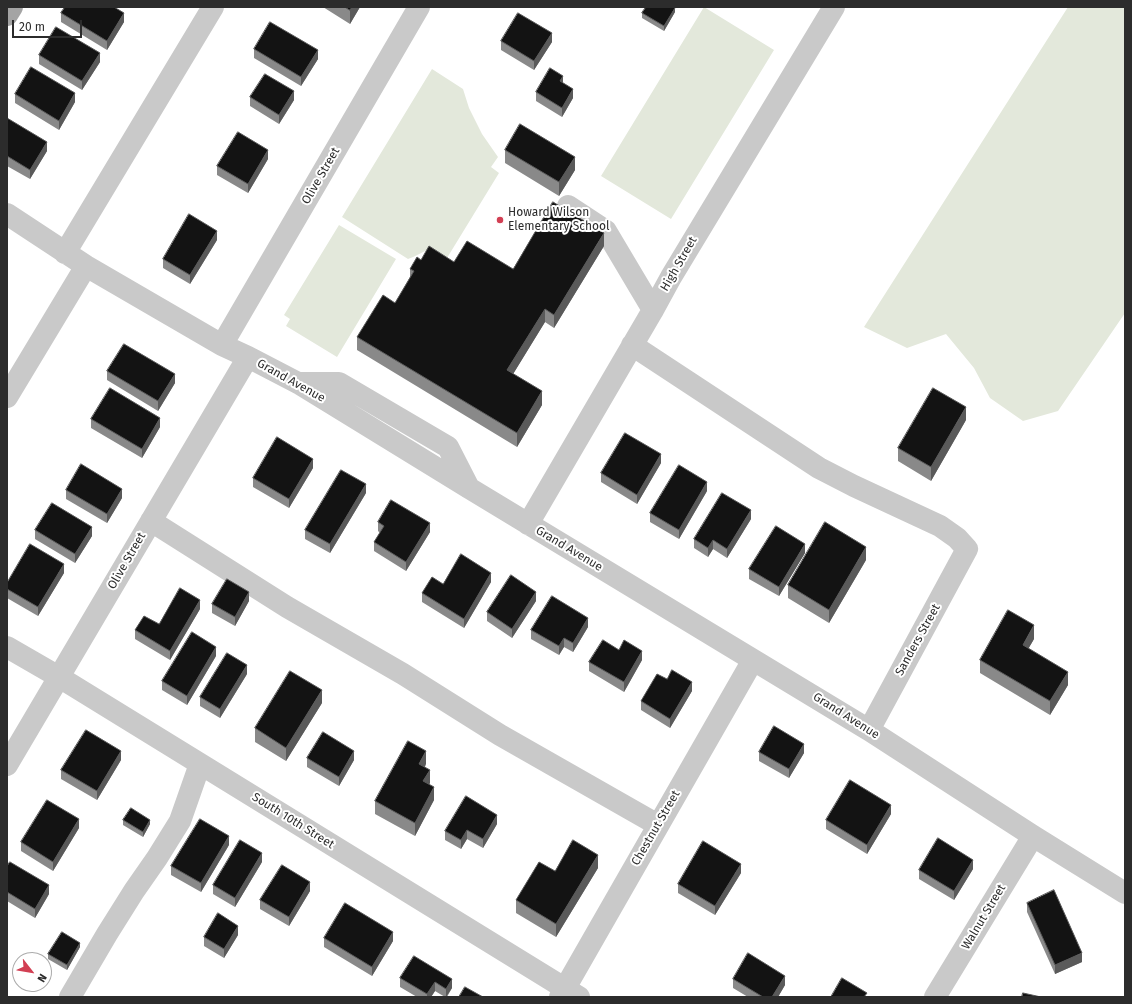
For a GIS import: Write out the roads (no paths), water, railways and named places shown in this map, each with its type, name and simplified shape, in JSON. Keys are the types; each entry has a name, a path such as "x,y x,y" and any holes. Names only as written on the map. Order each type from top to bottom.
{"main road":[{"path":"7,15 12,7"}],"street":[{"path":"65,253 213,7"},
{"name":"Olive Street","path":"222,345 419,7"},
{"name":"High Street","path":"528,524 671,277 834,7"},
{"path":"568,206 606,231 653,310"},
{"name":"Grand Avenue","path":"7,214 86,266 222,345 298,383 869,730 1033,836 1125,893"},
{"path":"7,397 86,266"},
{"name":"Sanders Street","path":"632,345 819,468 940,526 957,538 968,550 869,730"},
{"name":"Olive Street","path":"7,765 248,357"},
{"path":"151,521 287,607 402,674 500,735 658,825"},
{"name":"South 10th Street","path":"7,647 59,677 200,764 568,994"},
{"name":"Chestnut Street","path":"568,994 658,825 753,660"},
{"path":"70,997 107,934 180,821 200,764"},
{"name":"Walnut Street","path":"935,997 1033,836"}],"place":[{"name":"Howard Wilson Elementary School","path":"500,220"}]}
